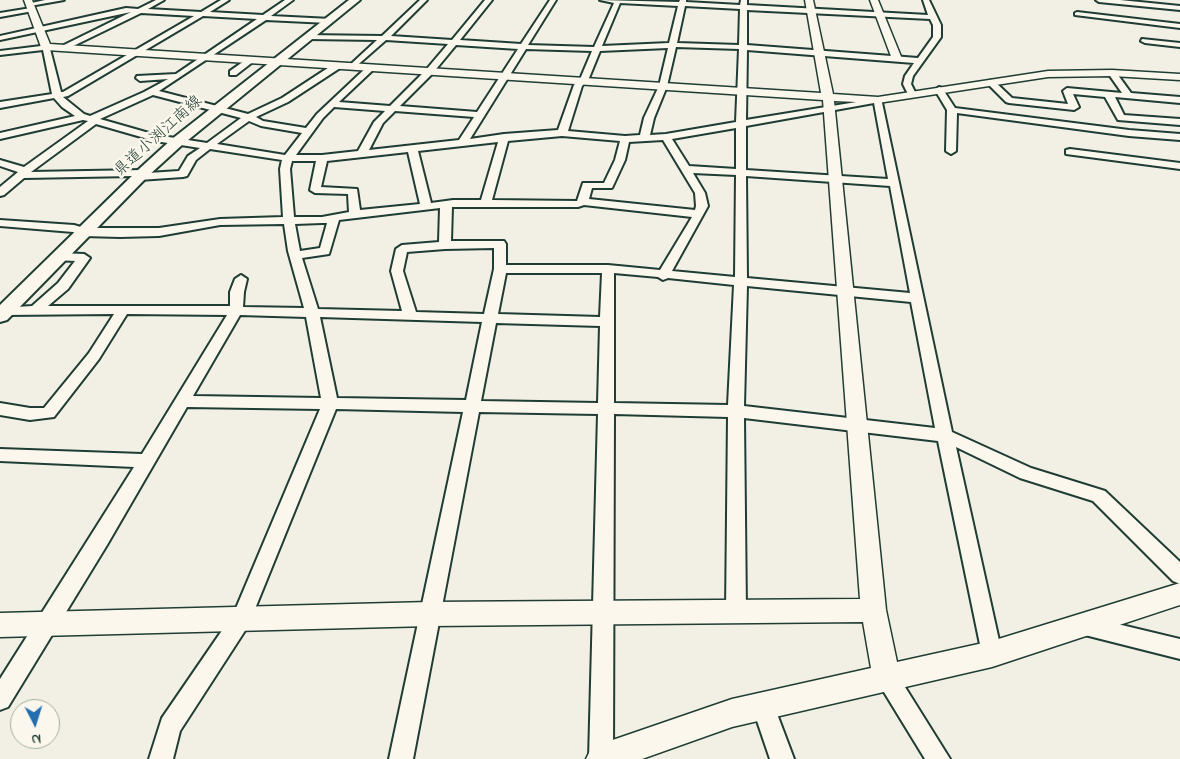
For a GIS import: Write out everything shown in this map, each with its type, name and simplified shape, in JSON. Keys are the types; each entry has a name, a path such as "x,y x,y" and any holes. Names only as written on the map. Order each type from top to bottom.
{"main road":[{"name":"県道小渕江南線","path":"3,314 141,175 177,142 216,108 355,0"}],"street":[{"path":"0,15 30,5 61,0"},
{"path":"124,0 126,10"},
{"path":"65,48 161,0"},
{"path":"48,107 65,94 226,0"},
{"path":"0,136 89,119 152,92 290,0"},
{"path":"353,67 424,0"},
{"path":"362,153 379,122 429,72 489,0"},
{"path":"462,142 553,0"},
{"path":"603,0 743,4 932,17"},
{"path":"562,133 575,92 585,78 618,0"},
{"path":"809,0 829,97 873,610 887,679 938,759"},
{"path":"874,0 897,59"},
{"path":"912,94 908,87 911,72 937,37 937,25 926,0"},
{"path":"1099,0 1180,7"},
{"path":"1175,0 1180,7"},
{"path":"644,138 649,118 663,86 683,2"},
{"path":"736,612 736,412 741,282 743,4"},
{"path":"30,5 46,47 49,66 59,98 70,109 89,119 155,138 288,158 322,158 504,137 562,133 625,138 666,137 912,94 1048,74 1112,73 1180,77"},
{"path":"0,38 126,10 328,21"},
{"path":"1077,14 1180,26"},
{"path":"309,37 384,38 524,47 597,49 674,45 743,47 921,61"},
{"path":"1144,41 1180,45"},
{"path":"0,53 46,47 65,48 878,100"},
{"path":"233,73 250,61"},
{"path":"0,163 21,169 26,175 183,174 192,158 247,118 284,100 337,66"},
{"path":"161,759 170,726 241,619 330,404 312,313 295,255 286,201 285,177 288,158 332,104 371,68"},
{"path":"1112,73 1128,95"},
{"path":"140,78 178,76"},
{"path":"990,82 1010,100 1074,107 1067,91 1180,100"},
{"path":"938,90 952,110 951,152"},
{"path":"152,92 216,108 261,123 310,131"},
{"path":"1109,95 1121,118 1180,122"},
{"path":"0,105 59,98"},
{"path":"878,100 917,298 992,654"},
{"path":"332,104 481,114"},
{"path":"348,114 355,106"},
{"path":"952,110 1068,143 1180,166"},
{"path":"0,194 89,119"},
{"path":"486,203 504,137"},
{"path":"664,276 702,206 700,193 666,137"},
{"path":"1068,143 1180,137"},
{"path":"583,202 587,185 612,187 625,138"},
{"path":"412,148 426,207"},
{"path":"322,158 315,190 352,191 355,214"},
{"path":"686,168 894,183"},
{"path":"0,223 74,229 84,232 159,232 220,222 334,219 355,214 446,206 453,203 578,204 583,202 699,214"},
{"path":"445,245 446,206"},
{"path":"295,255 325,251 334,219"},
{"path":"401,759 500,269 500,244 445,245 402,249 397,271 410,316"},
{"path":"34,312 63,286 84,258 59,257"},
{"path":"500,269 608,269 664,276 917,298"},
{"path":"608,269 601,759 732,713 992,654 1180,594"},
{"path":"0,699 236,312 234,308 241,279"},
{"path":"3,314 181,309 608,322"},
{"path":"0,409 30,414 48,413 94,356 123,310"},
{"path":"183,401 736,412 857,424 946,436 1026,474 1099,496 1180,575"},
{"path":"0,455 146,461"},
{"path":"0,625 430,614 603,614 873,610"},
{"path":"1084,626 1180,649"},
{"path":"763,706 782,759"}]}
